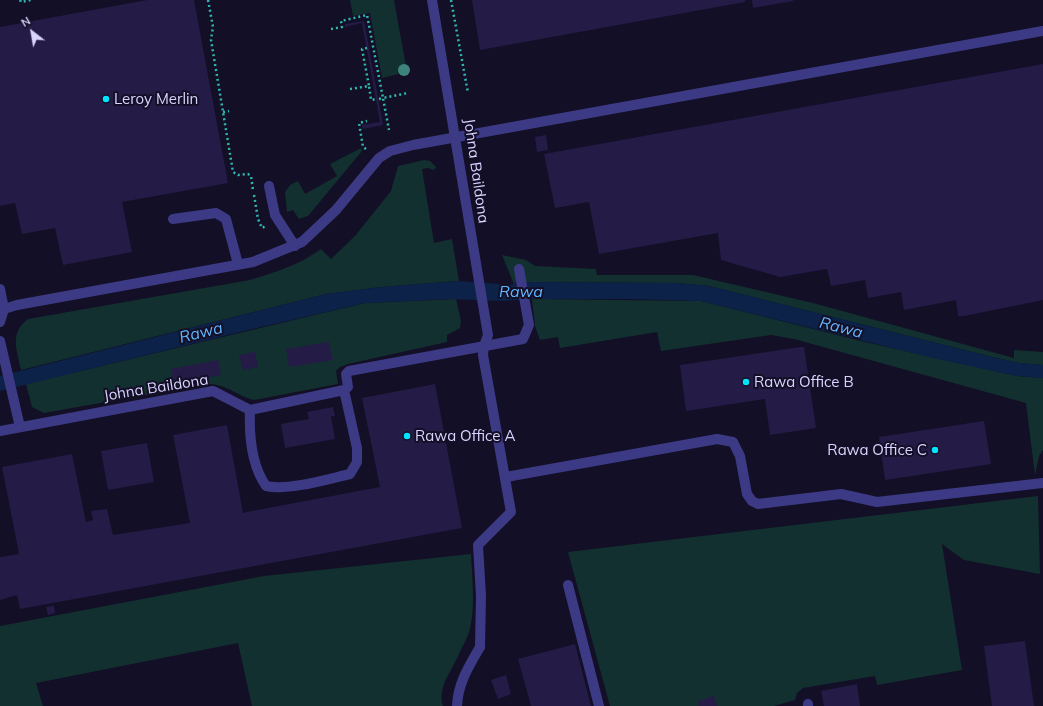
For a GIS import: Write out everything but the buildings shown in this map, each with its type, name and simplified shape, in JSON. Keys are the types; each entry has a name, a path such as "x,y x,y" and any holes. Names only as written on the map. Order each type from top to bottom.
{"street":[{"name":"Johna Baildona","path":"432,0 488,335 483,350 511,512 478,545 480,647 464,673 457,694 456,706"},
{"path":"4,310 40,299 253,262 295,246 318,229 336,210 379,158 390,151 413,144 1043,31"},
{"path":"269,186 275,215 295,246"},
{"path":"173,219 216,213 226,219 232,235 238,264"},
{"path":"344,390 357,448 357,462 350,474 331,479 276,488 266,486 260,478 256,463 250,424 250,410 344,390 348,387 346,374 349,371 483,350 524,339 529,325 519,269"},
{"path":"0,289 4,310 0,322"},
{"path":"0,341 20,428"},
{"name":"Johna Baildona","path":"0,431 213,391 250,410"},
{"path":"506,477 717,439 733,442 740,456 747,494 752,501 758,504 841,494 877,502 1043,483"},
{"path":"568,584 600,706"}],"path":[{"path":"20,0 21,2 31,0"},
{"path":"208,0 213,26 211,40 233,172 238,175 248,174 251,176 258,219 262,228 267,226"},
{"path":"451,0 468,93"},
{"path":"331,29 342,27 341,20 367,16 370,48 390,130"},
{"path":"370,48 362,49 371,100 408,93"},
{"path":"350,89 369,86"},
{"path":"223,112 229,111"},
{"path":"366,149 363,147 359,123 367,121"}],"green space":[{"path":"350,0 394,0 407,72 382,78 370,13 353,16"},
{"path":"361,148 362,151 308,216 299,219 293,210 287,212 285,192 290,185 298,181 305,194 337,176 330,164"},
{"path":"424,160 430,161 436,167 434,170 428,168 422,169 434,243 452,239 459,281 381,287 326,294 21,370 16,349 16,336 22,324 28,319 250,280 296,264 321,249 331,259 355,236 391,191 398,166"},
{"path":"502,255 526,260 535,266 596,269 597,275 693,275 813,303 1014,358 1014,350 1043,352 1043,365 1019,363 992,357 709,286 677,283 513,282"},
{"path":"456,299 461,321 460,328 447,335 447,342 340,367 336,371 338,384 254,400 220,386 207,384 44,413 32,407 26,384 365,303"},
{"path":"532,299 701,301 865,342 1017,376 1043,378 1043,450 1039,456 1035,475 1026,403 794,339 771,335 661,351 657,332 560,348 558,337 540,340 535,326"},
{"path":"1038,496 1040,574 964,560 942,544 962,670 877,685 875,676 803,688 797,693 795,700 774,706 610,706 568,552"},
{"path":"471,554 473,593 471,623 467,637 446,679 442,692 443,706 252,706 238,643 36,683 43,706 0,706 0,626 264,576"}],"water":[{"name":"Rawa","path":"459,281 513,285 513,282 677,283 709,286 992,357 1019,363 1043,365 1043,378 1017,376 933,358 701,301 532,299 503,301 449,299 365,303 0,391 0,376 326,294 381,287"}],"place":[{"name":"Leroy Merlin","path":"106,99"},
{"name":"Rawa Office B","path":"746,382"},
{"name":"Rawa Office A","path":"407,436"},
{"name":"Rawa Office C","path":"935,450"}]}
